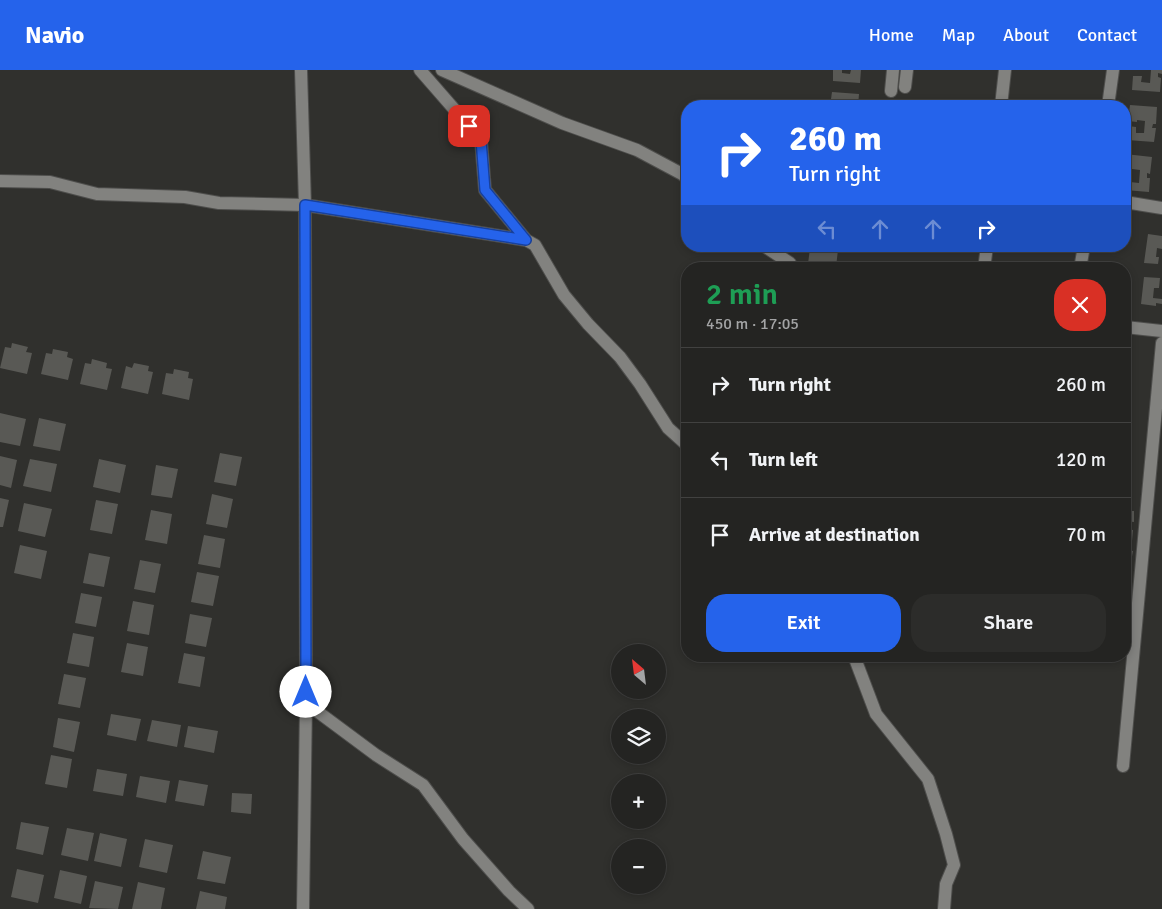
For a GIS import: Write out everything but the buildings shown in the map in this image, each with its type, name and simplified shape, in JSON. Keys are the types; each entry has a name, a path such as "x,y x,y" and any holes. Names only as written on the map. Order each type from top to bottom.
{"street":[{"path":"301,70 305,205 306,703 303,909"},
{"path":"420,70 481,140 485,190 526,240"},
{"path":"442,70 562,123 637,150 681,173"},
{"path":"891,91 893,70"},
{"path":"905,88 907,70"},
{"path":"1002,100 1005,70"},
{"path":"1109,100 1113,70"},
{"path":"0,181 50,182 97,194 185,197 219,203 305,205 526,240 535,245 564,295 588,324 620,357 668,428 681,440"},
{"path":"1131,203 1162,208"},
{"path":"773,252 788,262"},
{"path":"1131,328 1162,331"},
{"path":"1123,766 1162,343"},
{"path":"856,662 876,714 928,779 954,865 946,884 944,909"},
{"path":"306,703 376,755 422,785 463,838 509,891 528,909"}],"route":[{"path":"306,692 305,205 526,240 485,190 481,140 469,126"}]}
